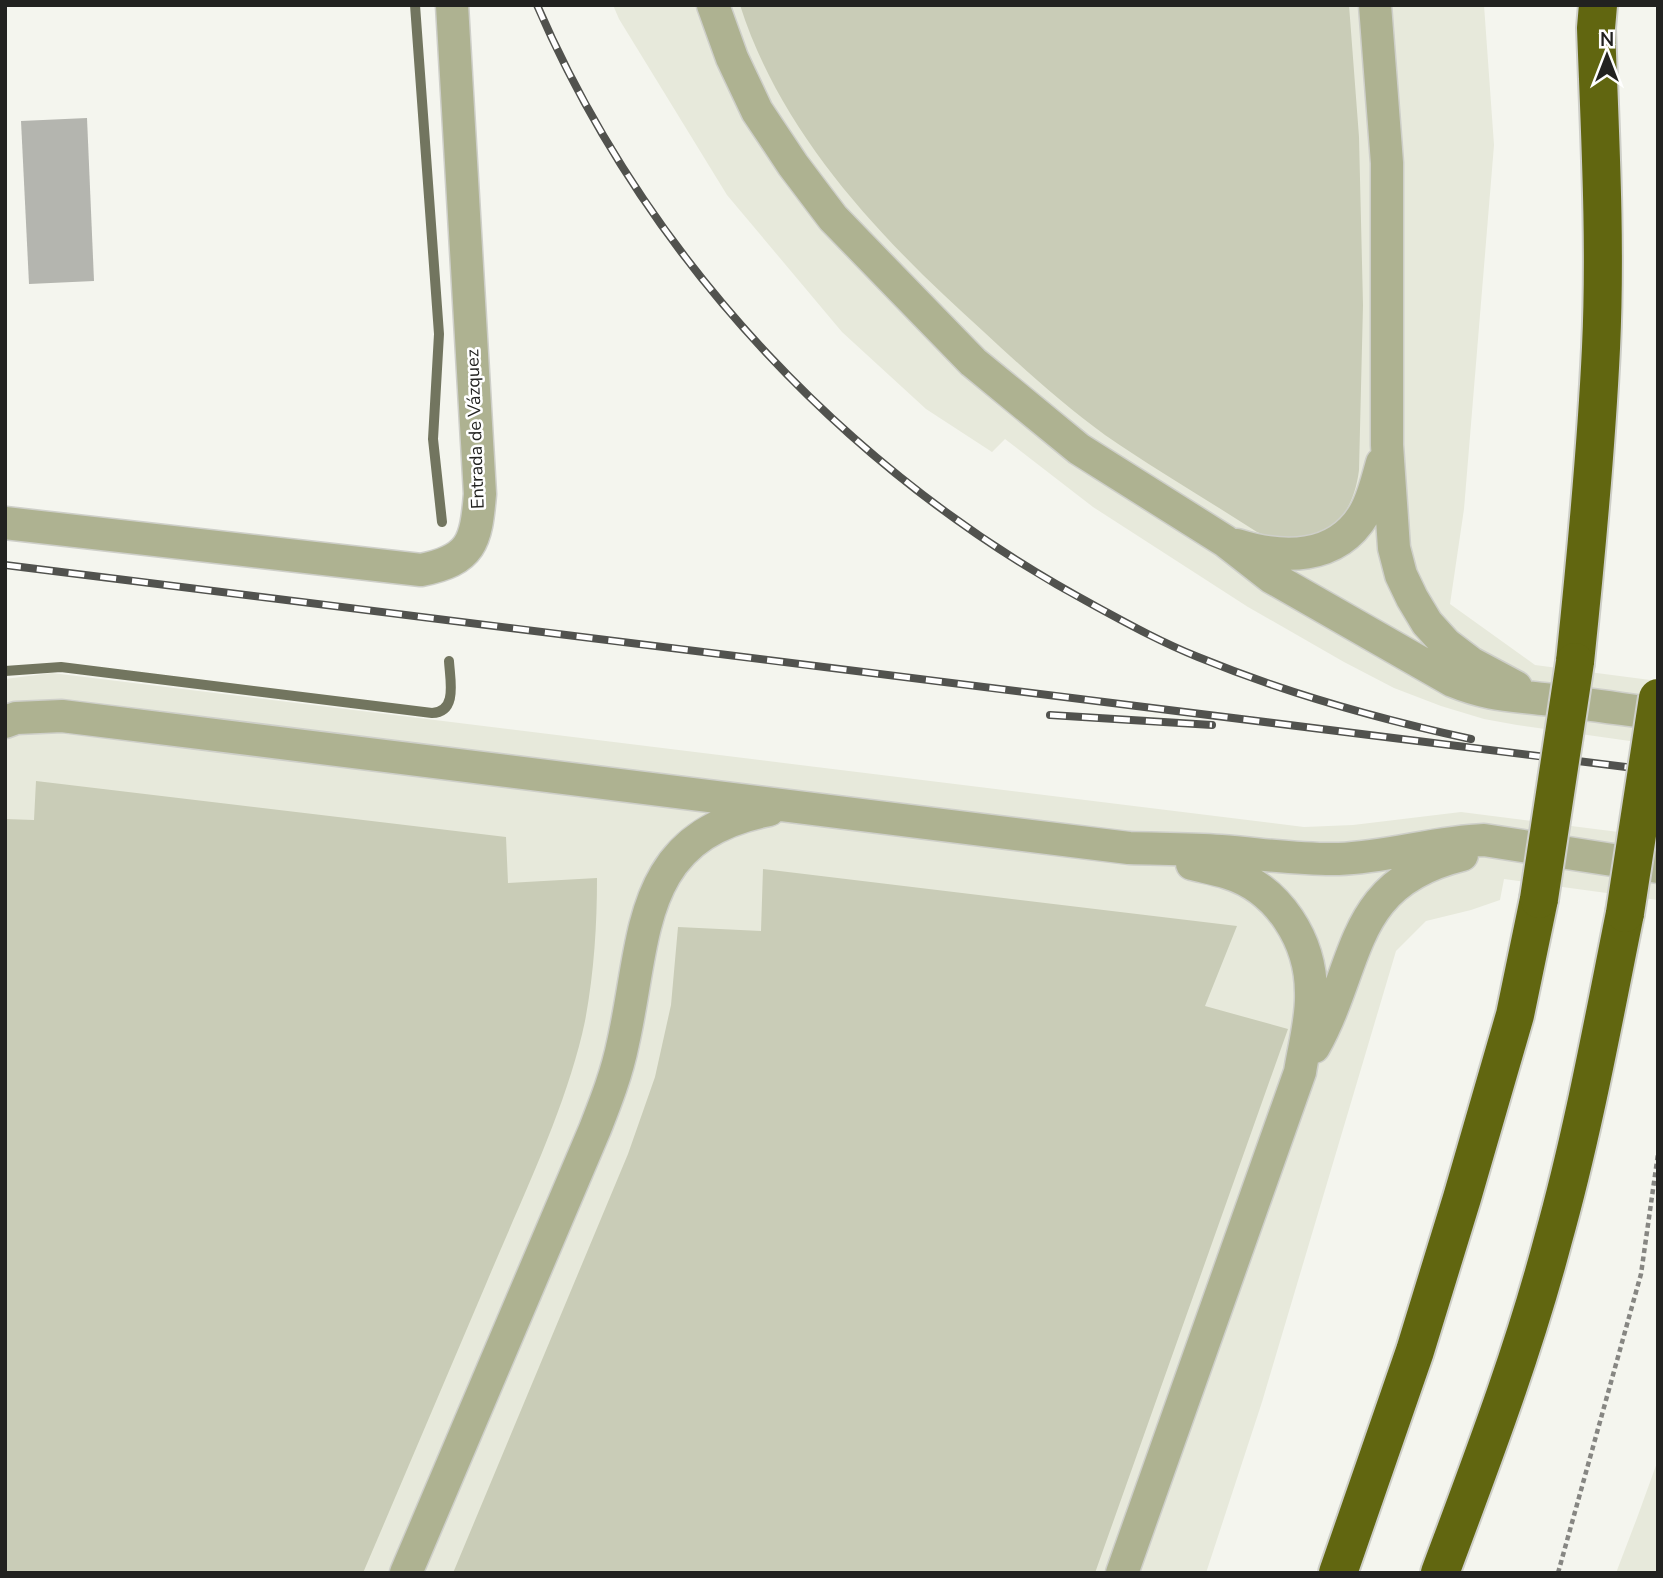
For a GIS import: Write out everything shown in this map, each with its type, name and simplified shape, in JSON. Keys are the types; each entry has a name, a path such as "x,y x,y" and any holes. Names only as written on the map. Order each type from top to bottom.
{"highway":[{"path":"1338,1573 1415,1351 1462,1198 1515,1015 1539,899 1575,662 1591,500 1601,346 1603,189 1594,13"},
{"path":"1440,1573 1509,1389 1554,1240 1595,1067 1625,913 1658,698"}],"street":[{"name":"Entrada de Vázquez","path":"5,523 421,570 442,566 459,558 471,544 478,520 480,494 452,5"},
{"path":"713,5 732,58 757,111 833,218 973,362 1079,449 1225,541 1271,577 1453,681 1478,692 1504,697 1658,713"},
{"path":"1375,5 1387,163 1387,445 1394,548 1401,575 1412,598 1427,623 1446,644 1471,663 1542,699"},
{"path":"1225,541 1261,552 1289,555 1313,552 1334,544 1363,515 1374,492 1387,445"},
{"path":"5,722 16,718 62,716 1129,848 1340,859 1458,841 1484,840 1658,867"},
{"path":"406,1573 614,1081 624,1042 644,923 653,896 667,871 688,847 712,828 741,816 791,806"},
{"path":"1122,1573 1300,1072 1326,1025 1360,932 1371,911 1386,896 1422,870 1446,859 1522,846"},
{"path":"1129,848 1229,873 1267,895 1283,911 1300,940 1311,975 1310,1016 1300,1072"}],"path":[{"path":"1558,1573 1641,1274 1658,1154"}],"shaded area":[{"path":"613,5 1484,5 1494,145 1464,509 1450,604 1535,665 1658,681 1658,745 1484,719 1394,688 1248,607 1093,507 1005,439 992,452 926,409 842,332 727,195"},
{"path":"52,673 1304,827 1353,825 1461,812 1658,837 1658,900 1504,879 1500,900 1426,921 1396,951 1262,1402 1206,1573 5,1573 5,679"},
{"path":"1658,1460 1658,1573 1616,1573 1637,1518"}],"green space":[{"path":"740,5 1349,5 1359,137 1363,305 1359,470 1348,507 1338,521 1312,538 1295,540 1257,532 1142,460 1073,411 909,261 840,184 782,99 758,53"},
{"path":"36,781 506,837 508,883 597,878 594,950 588,1003 567,1087 528,1187 363,1573 5,1573 5,819 34,820"},
{"path":"763,869 1237,926 1205,1006 1288,1029 1095,1573 453,1573 628,1154 655,1077 671,1005 678,927 761,931"}],"building":[{"path":"87,118 94,281 29,284 21,121"}],"waterway":[{"path":"415,5 439,334 433,439 442,522"},
{"path":"5,671 61,667 432,713 446,707 449,701 449,661"}],"railway":[{"path":"537,5 583,99 637,189 698,274 767,353 841,427 922,494 1007,554 1097,607 1185,652 1333,704 1471,739"},
{"path":"5,565 1658,771"},
{"path":"1050,715 1212,725"}]}
